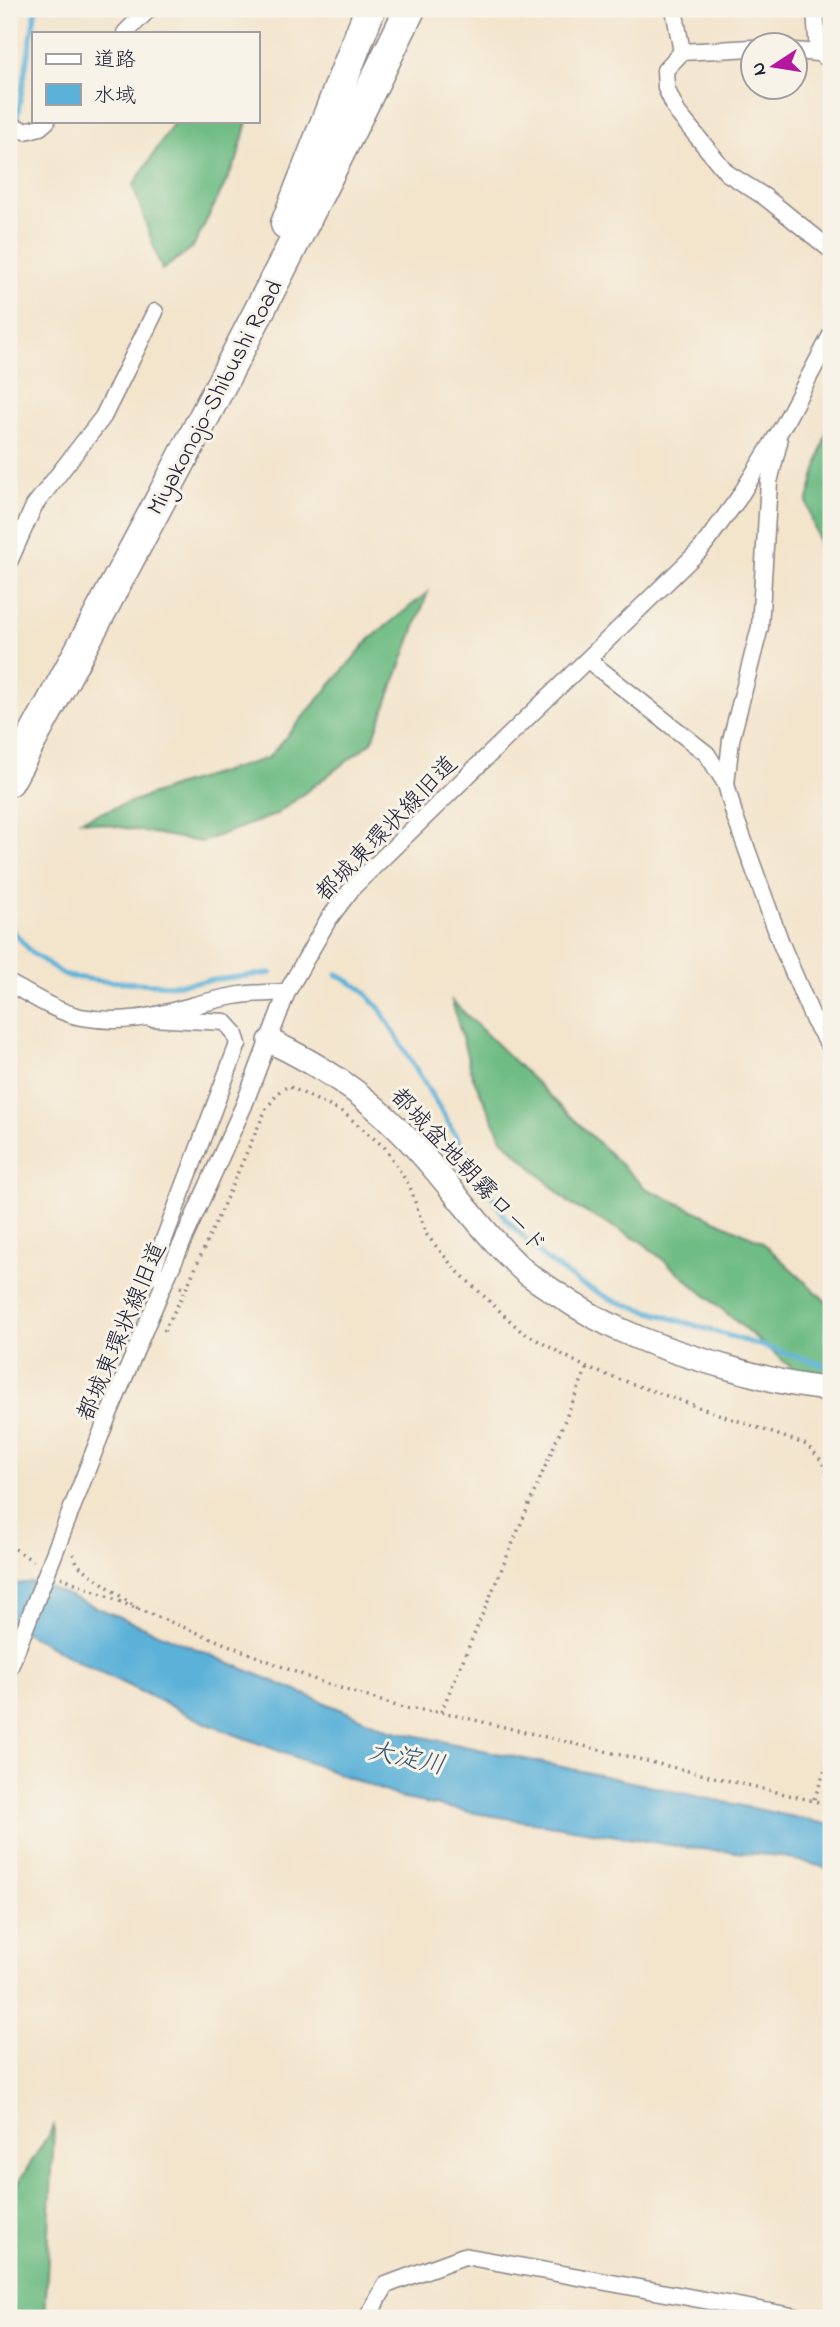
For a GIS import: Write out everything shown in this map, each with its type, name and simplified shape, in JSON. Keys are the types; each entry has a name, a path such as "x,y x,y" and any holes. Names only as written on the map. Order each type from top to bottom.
{"highway":[{"path":"218,393 370,9"},
{"name":"Miyakonojo-Shibushi Road","path":"9,781 218,393 336,163 410,9"},
{"path":"218,393 295,258 430,9"}],"street":[{"path":"126,32 149,9"},
{"path":"674,9 682,52"},
{"path":"816,9 824,56"},
{"path":"738,49 682,52 665,70 666,88 677,112 727,173 765,197 831,250"},
{"path":"9,124 25,131 40,127 46,122"},
{"path":"9,562 34,506 103,417 155,312"},
{"name":"都城東環状線旧道","path":"9,1670 46,1572 165,1281 217,1168 270,1041 287,992 328,920 353,887 701,549 738,499 783,426 831,335"},
{"path":"726,784 731,740 760,626 769,482 783,426"},
{"path":"588,660 706,754 726,784 734,814 782,946 814,1021 831,1048"},
{"path":"9,983 66,1013 124,1021 150,1018 234,996 287,992"},
{"path":"150,1018 225,1022 234,1032 238,1044 152,1271 165,1281"},
{"name":"都城盆地朝霧ロード","path":"270,1041 319,1065 363,1096 402,1132 491,1237 525,1271 580,1310 643,1342 770,1379 831,1389"},
{"path":"367,2318 386,2285 464,2256 803,2318"}],"path":[{"path":"165,1281 186,1289 265,1109 279,1092 288,1086 344,1113 385,1148 410,1186 426,1234 455,1269 521,1331 587,1368 807,1445 822,1461 831,1482"},
{"path":"441,1712 587,1368"},
{"path":"9,1545 46,1572 318,1681 403,1708 441,1712 831,1805"},
{"path":"74,1546 73,1555 78,1564 138,1609"},
{"path":"814,1799 831,1755"}],"green space":[{"path":"174,122 247,122 237,160 193,247 162,270 133,186"},
{"path":"831,428 831,585 807,503 827,430"},
{"path":"428,592 372,742 275,815 201,842 81,820 175,786 268,758 369,640"},
{"path":"452,1001 645,1188 761,1241 831,1306 831,1401 642,1242 570,1204 502,1139 473,1077"},
{"path":"54,2126 45,2318 9,2318 9,2197"}],"water":[{"name":"大淀川","path":"9,1578 16,1584 36,1582 390,1730 831,1825 831,1869 781,1856 690,1848 405,1799 210,1725 75,1660 9,1623"}],"waterway":[{"path":"17,118 36,9"},
{"path":"9,172 14,136"},
{"path":"9,926 32,953 66,976 172,985 271,973"},
{"path":"337,974 362,989 380,1009 506,1219 543,1257 579,1283 615,1301 831,1367"}]}
